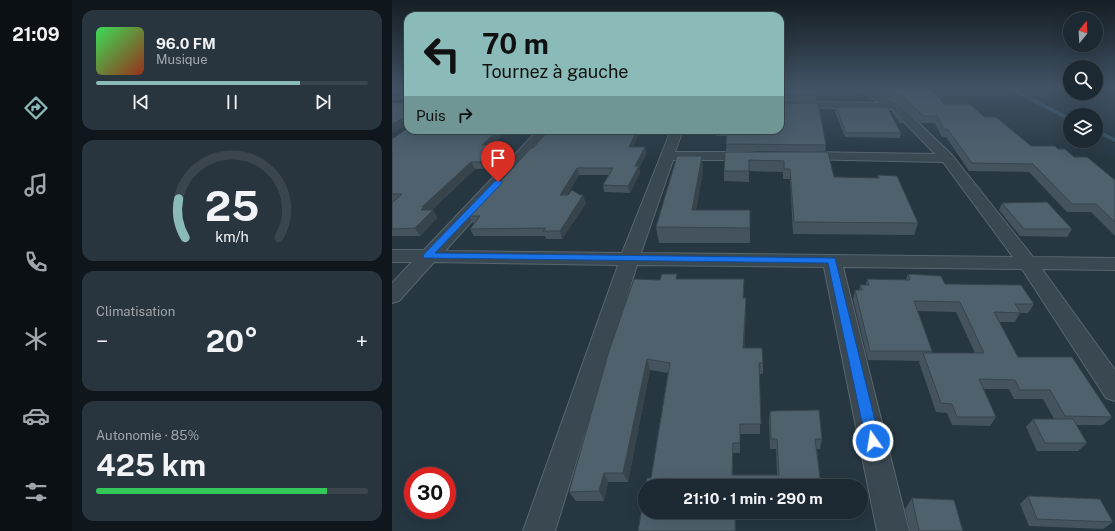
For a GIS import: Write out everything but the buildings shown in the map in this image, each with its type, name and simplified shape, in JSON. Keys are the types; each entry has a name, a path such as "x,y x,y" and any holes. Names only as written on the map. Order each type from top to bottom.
{"street":[{"path":"902,113 947,158 1027,262 1115,390"},
{"path":"392,296 542,134"},
{"path":"539,531 629,259 676,134"},
{"path":"668,156 761,156"},
{"path":"792,156 947,158"},
{"path":"392,256 1115,264"},
{"path":"832,260 893,531"}],"waterway":[{"path":"1058,113 1063,115"},
{"path":"1103,134 1115,140"}],"route":[{"path":"498,182 428,256 832,260 873,441"}]}
